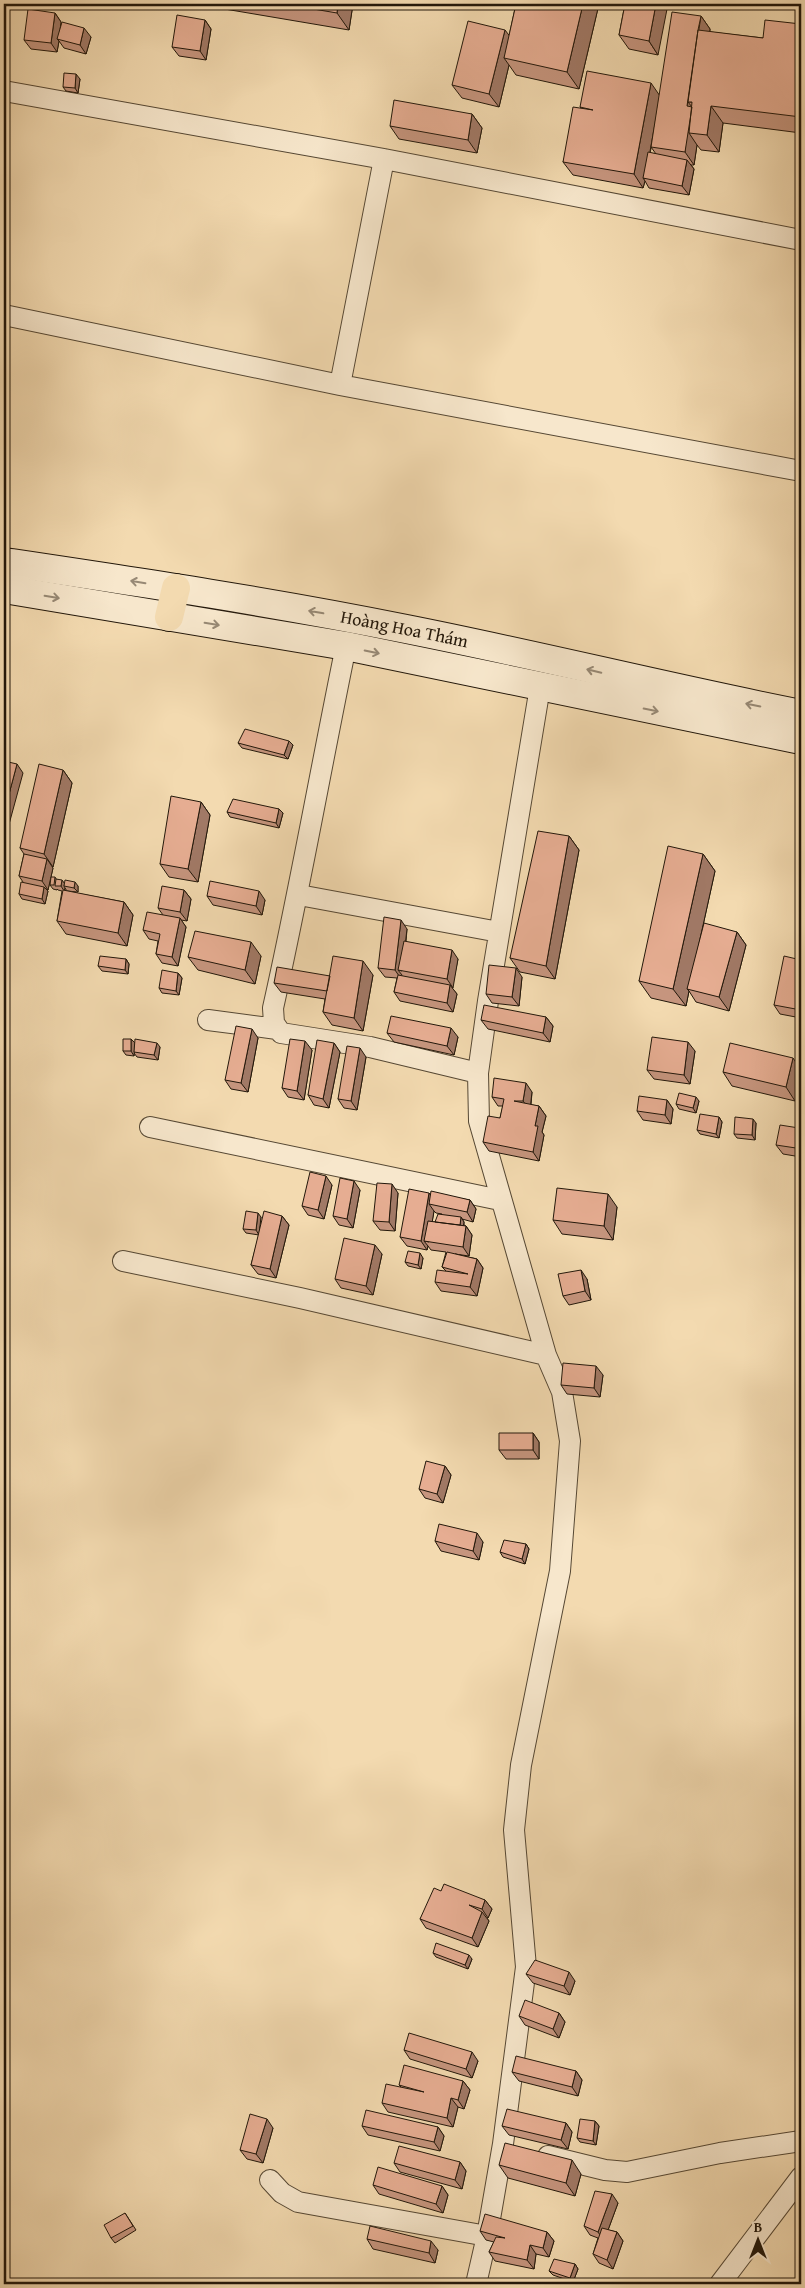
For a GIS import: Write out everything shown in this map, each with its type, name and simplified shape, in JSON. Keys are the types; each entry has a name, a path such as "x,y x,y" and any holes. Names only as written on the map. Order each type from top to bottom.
{"main road":[{"name":"Hoàng Hoa Thám","path":"4,562 176,588 406,629 680,690 801,714"},
{"path":"169,617 176,588"},
{"name":"Hoàng Hoa Thám","path":"4,589 346,646 801,740"}],"street":[{"path":"4,91 384,159 801,240"},
{"path":"340,384 384,159"},
{"path":"4,314 340,384 801,471"},
{"path":"346,646 319,773 299,895 273,1008 274,1023 281,1033 370,1046 478,1073"},
{"path":"476,2284 487,2236 518,2148 526,1967 514,1830 521,1765 560,1571 570,1440 562,1392 546,1355 500,1200 479,1121 478,1073 499,932 540,687"},
{"path":"299,895 499,932"},
{"path":"208,1020 277,1029"},
{"path":"150,1126 500,1200"},
{"path":"123,1261 300,1298 546,1355"},
{"path":"518,2148 605,2170 627,2172 720,2153 801,2141"},
{"path":"720,2284 801,2177"},
{"path":"270,2180 282,2193 298,2202 487,2236"}],"building":[{"path":"284,4 338,4 337,13"},
{"path":"516,4 583,4 567,72 504,58"},
{"path":"625,4 656,4 649,41 619,35"},
{"path":"28,9 55,13 51,43 24,40"},
{"path":"672,12 701,16 687,106 692,107 685,152 651,147"},
{"path":"177,15 205,20 200,51 172,47"},
{"path":"765,20 801,24 801,117 711,106 707,135 689,133 692,102 688,102 698,30 763,38"},
{"path":"468,21 505,30 489,94 452,85"},
{"path":"62,22 84,28 80,45 57,39"},
{"path":"587,71 651,83 634,174 563,162 573,107 593,110 580,107"},
{"path":"64,73 76,74 75,88 63,87"},
{"path":"394,100 472,114 468,140 390,126"},
{"path":"648,152 687,160 682,186 643,178"},
{"path":"800,153 801,178 796,178"},
{"path":"245,729 289,741 284,755 238,743"},
{"path":"4,761 17,764 4,813"},
{"path":"39,764 63,770 44,854 20,848"},
{"path":"171,796 201,802 188,869 160,864"},
{"path":"233,799 279,809 276,823 227,812"},
{"path":"538,831 569,836 546,966 510,958"},
{"path":"668,846 703,854 673,989 639,981"},
{"path":"24,854 47,859 42,881 19,876"},
{"path":"51,877 55,877 54,885 50,885"},
{"path":"56,879 62,880 61,886 55,886"},
{"path":"65,880 75,882 74,888 64,886"},
{"path":"210,881 259,891 256,906 207,896"},
{"path":"21,882 44,887 42,899 19,894"},
{"path":"162,886 184,890 180,912 158,908"},
{"path":"63,890 124,902 118,933 57,921"},
{"path":"147,912 180,918 172,957 156,954 160,934 143,930"},
{"path":"384,917 401,920 395,970 378,968"},
{"path":"704,923 737,932 719,997 687,989"},
{"path":"195,931 251,942 245,970 188,957"},
{"path":"404,941 452,950 447,979 398,970"},
{"path":"100,956 126,959 125,970 98,966"},
{"path":"333,956 363,961 354,1018 323,1012"},
{"path":"784,956 801,960 801,1010 774,1005"},
{"path":"489,965 516,968 512,997 486,994"},
{"path":"277,967 330,976 327,991 274,983"},
{"path":"162,970 178,973 176,991 159,988"},
{"path":"398,975 450,985 447,1003 394,992"},
{"path":"484,1005 546,1017 543,1033 481,1020"},
{"path":"391,1016 451,1028 447,1046 387,1033"},
{"path":"236,1026 252,1029 241,1083 225,1080"},
{"path":"652,1037 688,1042 684,1075 647,1070"},
{"path":"123,1039 131,1039 131,1051 123,1051"},
{"path":"135,1039 157,1043 154,1055 134,1052"},
{"path":"290,1039 305,1041 297,1091 282,1088"},
{"path":"317,1040 334,1043 323,1099 308,1095"},
{"path":"730,1043 793,1058 786,1087 723,1072"},
{"path":"347,1046 360,1048 351,1101 338,1099"},
{"path":"494,1078 526,1083 523,1101 514,1101 539,1106 535,1126 538,1126 533,1152 483,1142 488,1116 500,1118 504,1099 492,1097"},
{"path":"679,1093 696,1097 693,1108 676,1104"},
{"path":"639,1096 667,1100 665,1115 637,1111"},
{"path":"700,1114 719,1117 716,1134 697,1130"},
{"path":"735,1117 753,1119 752,1135 734,1134"},
{"path":"780,1125 799,1128 796,1148 776,1145"},
{"path":"310,1172 326,1176 318,1210 302,1206"},
{"path":"340,1178 354,1181 347,1219 333,1216"},
{"path":"377,1183 392,1184 389,1222 373,1221"},
{"path":"557,1188 608,1194 604,1226 553,1220"},
{"path":"409,1189 429,1193 421,1241 400,1237"},
{"path":"431,1191 470,1200 467,1212 429,1204"},
{"path":"246,1211 258,1213 256,1230 243,1229"},
{"path":"264,1211 282,1216 270,1269 251,1265"},
{"path":"438,1214 461,1217 460,1225 435,1222"},
{"path":"428,1221 466,1226 463,1247 424,1241"},
{"path":"344,1238 375,1245 366,1286 335,1279"},
{"path":"408,1251 420,1253 418,1265 405,1262"},
{"path":"447,1252 477,1259 470,1287 435,1282 437,1270 468,1274 442,1267"},
{"path":"581,1270 585,1291 563,1296 558,1274"},
{"path":"563,1363 596,1366 594,1388 561,1385"},
{"path":"499,1433 533,1433 533,1450 499,1450"},
{"path":"426,1461 445,1466 437,1494 419,1489"},
{"path":"439,1524 477,1533 473,1551 435,1541"},
{"path":"504,1540 526,1544 522,1559 500,1552"},
{"path":"444,1884 485,1900 482,1909 469,1905 482,1912 472,1938 420,1919 434,1888 441,1891"},
{"path":"436,1943 469,1955 465,1965 433,1953"},
{"path":"535,1960 569,1972 564,1986 526,1974"},
{"path":"525,2000 559,2013 553,2029 519,2016"},
{"path":"409,2033 472,2052 466,2069 404,2050"},
{"path":"516,2056 576,2071 572,2087 512,2072"},
{"path":"404,2065 463,2081 458,2100 451,2098 447,2118 382,2103 386,2084 424,2092 399,2085"},
{"path":"507,2109 566,2123 561,2140 502,2126"},
{"path":"366,2110 438,2127 434,2142 362,2126"},
{"path":"250,2114 267,2119 256,2154 240,2150"},
{"path":"580,2119 595,2121 593,2141 577,2138"},
{"path":"505,2143 572,2160 566,2183 499,2165"},
{"path":"399,2146 460,2162 455,2180 394,2163"},
{"path":"378,2167 442,2186 436,2204 373,2185"},
{"path":"595,2191 612,2194 598,2232 584,2226"},
{"path":"125,2213 133,2226 111,2238 104,2225"},
{"path":"485,2214 547,2232 543,2248 530,2245 527,2260 489,2252 496,2237 505,2238 480,2231"},
{"path":"370,2226 431,2241 429,2253 367,2239"},
{"path":"602,2228 617,2232 607,2260 593,2254"},
{"path":"554,2259 575,2264 570,2278 549,2271"}]}
